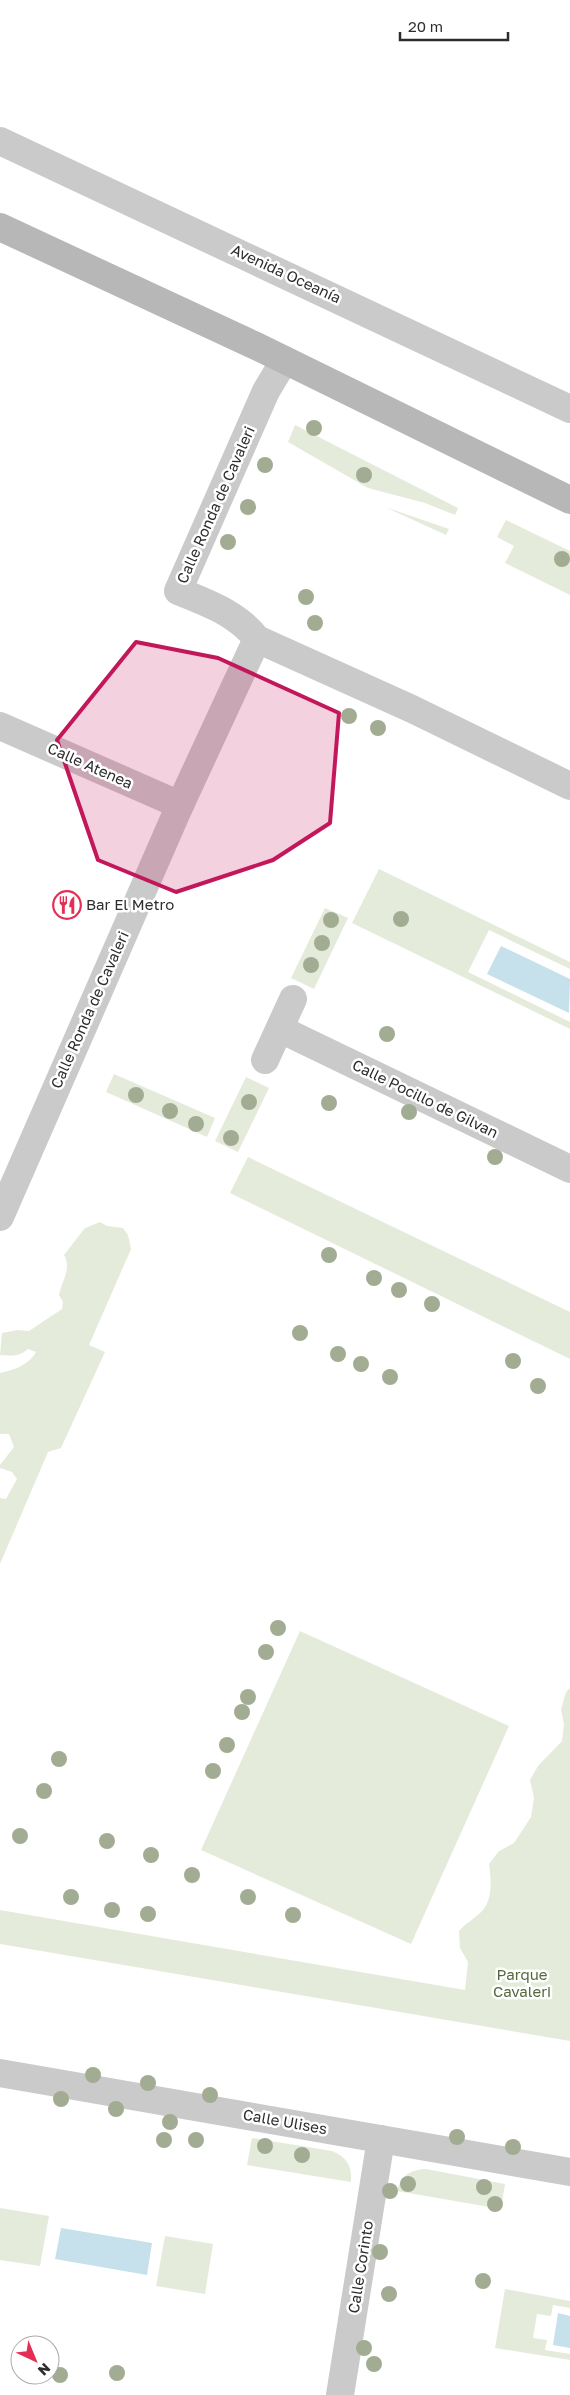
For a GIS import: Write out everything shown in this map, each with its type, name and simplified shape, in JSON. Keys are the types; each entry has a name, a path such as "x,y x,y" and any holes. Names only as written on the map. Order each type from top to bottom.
{"street":[{"name":"Avenida Oceanía","path":"0,141 570,409"},
{"path":"0,227 256,346 284,362 570,500"},
{"name":"Calle Ronda de Cavaleri","path":"284,362 266,391 178,591 232,614 247,626 257,639 412,709 570,786"},
{"name":"Calle Ronda de Cavaleri","path":"0,1217 180,805 257,639"},
{"name":"Calle Atenea","path":"0,726 180,805"},
{"path":"265,1060 293,999"},
{"name":"Calle Pocillo de Gilvan","path":"280,1029 570,1168"},
{"name":"Calle Ulises","path":"0,2073 570,2172"},
{"name":"Calle Corinto","path":"340,2395 381,2139"}],"highlighted area":[{"path":"136,642 218,658 339,713 330,823 273,860 176,892 98,860 57,740"}],"green space":[{"path":"295,425 458,508 455,515 425,503 368,488 288,442"},
{"path":"385,507 449,529 446,535"},
{"path":"506,520 570,551 570,595 505,563 514,546 497,537"},
{"path":"379,869 570,962 570,969 489,930 468,972 570,1022 570,1029 352,923"},
{"path":"325,908 348,918 314,989 291,978"},
{"path":"114,1074 215,1118 207,1137 106,1092"},
{"path":"246,1077 269,1088 238,1152 215,1141"},
{"path":"248,1157 570,1312 570,1359 230,1193"},
{"path":"100,1222 107,1226 123,1228 128,1235 131,1249 89,1345 105,1352 61,1448 48,1452 0,1564 0,1498 6,1499 17,1479 12,1472 0,1468 0,1465 14,1447 9,1434 0,1434 0,1373 21,1366 33,1357 36,1352 28,1349 15,1355 0,1355 2,1333 18,1330 29,1331 62,1309 63,1302 59,1295 67,1270 64,1255 85,1228"},
{"path":"300,1631 509,1726 411,1944 201,1850"},
{"name":"Parque Cavaleri","path":"570,1688 570,2041 0,1944 0,1910 465,1990 468,1962 460,1948 459,1931 481,1913 486,1905 490,1888 489,1864 499,1851 514,1843 531,1817 534,1798 530,1780 538,1766 562,1741 564,1725 561,1709 566,1692"},
{"path":"252,2138 332,2151 348,2163 351,2171 351,2182 247,2165"},
{"path":"426,2169 505,2184 501,2209 397,2191 401,2181 407,2174"},
{"path":"0,2208 49,2216 40,2266 0,2260"},
{"path":"165,2236 213,2244 205,2294 156,2286"},
{"path":"505,2289 570,2301 570,2308 553,2305 551,2316 537,2314 533,2338 547,2340 545,2350 570,2354 570,2360 495,2348"}],"water":[{"path":"501,946 570,979 569,1013 487,974"},
{"path":"61,2228 152,2243 147,2275 55,2259"},
{"path":"558,2313 570,2316 570,2348 553,2345"}],"place":[{"name":"Bar El Metro","path":"67,905"}]}
